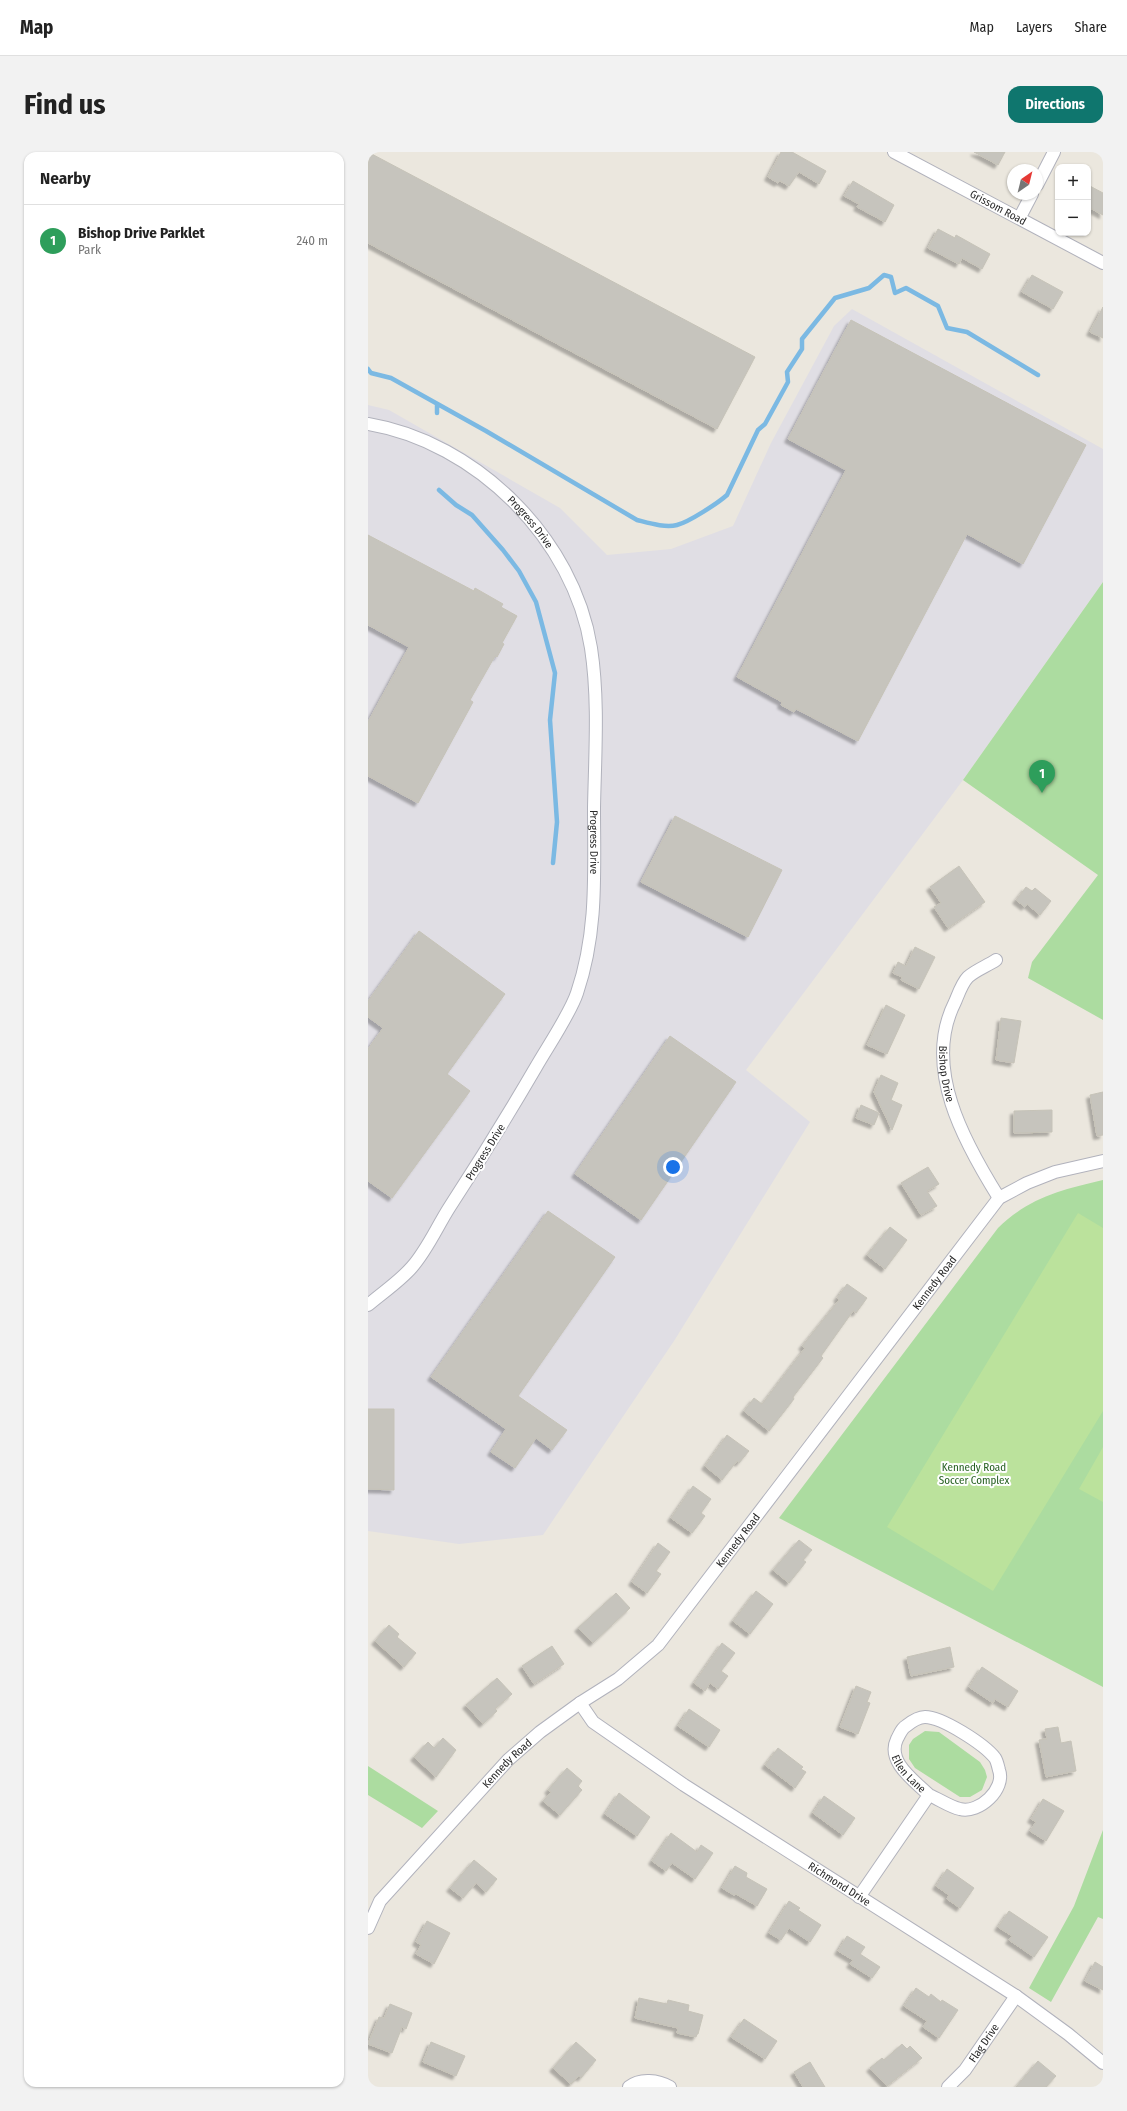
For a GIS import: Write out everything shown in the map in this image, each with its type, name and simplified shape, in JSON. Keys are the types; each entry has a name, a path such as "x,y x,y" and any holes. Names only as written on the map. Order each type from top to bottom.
{"street":[{"name":"Grissom Road","path":"894,152 1020,217 1103,263"},
{"path":"1043,173 1054,152"},
{"path":"1020,217 1029,200"},
{"name":"Progress Drive","path":"368,424 388,427 451,453 504,490 540,531 563,569 580,605 591,648 596,712 594,920 587,962 576,997 503,1124 412,1267 368,1305"},
{"name":"Bishop Drive","path":"996,960 967,978 952,1008 942,1040 945,1080 954,1114 984,1174 999,1198"},
{"name":"Kennedy Road","path":"368,1928 380,1901 508,1760 540,1732 580,1703 618,1679 658,1645 999,1198 1026,1183 1055,1172 1103,1161"},
{"name":"Richmond Drive","path":"580,1703 592,1722 684,1785 1016,1996 1103,2063"},
{"name":"Ellen Lane","path":"923,1717 936,1718 972,1739 995,1759 1000,1773 993,1794 974,1808 961,1809 930,1795 904,1771 895,1755 896,1741 902,1729 914,1720 923,1717"},
{"name":"Ellen Lane","path":"859,1897 930,1795"},
{"name":"Flag Drive","path":"948,2087 965,2070 1016,1996"},
{"path":"629,2087 636,2082 662,2082 670,2087"}],"shaded area":[{"path":"852,309 1103,449 1103,582 963,780 746,1070 810,1122 674,1341 543,1535 459,1544 368,1531 368,405 389,410 560,508 607,555 671,549 733,526 771,443 834,326"}],"green space":[{"path":"1103,582 1103,1020 1028,978 1032,962 1098,875 963,780"},
{"name":"Kennedy Road Soccer Complex","path":"1103,1180 1103,1687 779,1518 998,1228 1022,1209 1047,1196 1073,1187"},
{"path":"1078,1213 1103,1228 1103,1411 993,1591 887,1527"},
{"path":"1103,1447 1103,1502 1079,1489"},
{"path":"925,1731 939,1732 980,1762 987,1777 982,1790 970,1797 960,1797 915,1768 909,1759 909,1745 913,1739"},
{"path":"368,1766 438,1811 422,1828 368,1795"},
{"path":"1103,1830 1103,1919 1098,1917 1051,2002 1029,1988 1074,1906"}],"building":[{"path":"368,152 755,357 717,429 368,243"},
{"path":"781,152 792,152 826,171 819,184 799,172 789,186 780,181 778,183 768,177"},
{"path":"974,152 1005,152 998,165"},
{"path":"853,181 894,205 885,222 857,207 859,204 844,196"},
{"path":"1091,187 1103,193 1103,215 1091,209"},
{"path":"938,229 955,238 956,235 990,254 982,269 962,258 959,264 928,248"},
{"path":"1032,275 1063,292 1053,309 1022,292"},
{"path":"1103,307 1103,338 1090,332"},
{"path":"851,320 1086,445 1023,564 967,534 858,741 796,709 794,712 781,705 782,702 737,677 846,470 788,439"},
{"path":"368,535 474,591 475,588 503,604 501,607 517,616 502,643 504,644 497,657 495,656 470,700 473,702 418,803 368,776 368,722 409,647 368,625"},
{"path":"675,816 782,870 748,937 641,882"},
{"path":"959,866 985,902 948,928 934,907 941,903 930,887"},
{"path":"1026,887 1032,891 1035,888 1051,901 1040,915 1027,904 1025,907 1016,900"},
{"path":"419,931 505,994 447,1074 470,1091 392,1198 368,1181 368,1049 383,1028 368,1017 368,1001"},
{"path":"915,947 935,957 919,989 901,980 902,977 893,973 898,962 906,966"},
{"path":"886,1005 905,1015 887,1054 867,1045"},
{"path":"1001,1018 1021,1021 1014,1063 996,1060"},
{"path":"670,1036 736,1082 641,1220 575,1174"},
{"path":"881,1075 898,1083 891,1100 902,1105 892,1130 874,1092"},
{"path":"1103,1092 1103,1135 1097,1136 1090,1095"},
{"path":"861,1105 879,1113 874,1125 856,1118"},
{"path":"1052,1110 1052,1132 1014,1133 1014,1111"},
{"path":"928,1167 939,1184 927,1191 937,1206 921,1215 901,1183"},
{"path":"548,1211 615,1257 518,1396 567,1430 552,1450 536,1438 515,1468 491,1452 506,1429 431,1377"},
{"path":"890,1227 907,1240 885,1269 867,1255"},
{"path":"847,1284 867,1298 856,1313 853,1311 821,1356 823,1358 769,1431 744,1411 754,1398 762,1404 805,1348 802,1346 839,1300 837,1298"},
{"path":"368,1409 394,1409 394,1490 368,1489"},
{"path":"727,1435 749,1451 739,1463 737,1461 722,1480 705,1466"},
{"path":"693,1486 711,1499 701,1513 705,1516 692,1533 671,1518"},
{"path":"799,1540 812,1550 803,1560 806,1562 789,1583 773,1570"},
{"path":"658,1543 670,1552 656,1571 661,1574 647,1593 632,1582"},
{"path":"756,1591 773,1604 750,1634 733,1621"},
{"path":"616,1593 630,1608 593,1643 578,1628"},
{"path":"389,1625 399,1634 397,1637 416,1653 404,1667 375,1641"},
{"path":"722,1643 735,1653 721,1671 728,1676 718,1689 710,1683 705,1691 694,1683"},
{"path":"552,1646 564,1664 534,1684 522,1666"},
{"path":"950,1647 954,1667 911,1676 907,1657"},
{"path":"982,1667 1018,1691 1008,1707 995,1699 993,1703 969,1687"},
{"path":"497,1678 512,1694 495,1709 497,1711 483,1724 466,1705"},
{"path":"856,1686 871,1692 867,1702 870,1703 858,1734 840,1727"},
{"path":"689,1709 720,1730 709,1747 678,1726"},
{"path":"1058,1727 1061,1743 1071,1741 1076,1771 1046,1777 1039,1740 1047,1739 1045,1729"},
{"path":"443,1738 456,1750 436,1777 414,1757 428,1742 434,1748"},
{"path":"778,1748 803,1767 801,1769 806,1772 795,1788 765,1765"},
{"path":"567,1768 582,1781 578,1786 582,1790 560,1815 543,1801 551,1792 548,1790"},
{"path":"619,1793 650,1817 637,1836 605,1814"},
{"path":"824,1796 855,1818 843,1835 813,1813"},
{"path":"1043,1799 1064,1811 1046,1841 1030,1831 1036,1822 1031,1819"},
{"path":"671,1833 697,1852 701,1845 713,1853 695,1879 672,1863 666,1871 652,1861"},
{"path":"474,1860 497,1879 486,1892 476,1883 463,1898 450,1888"},
{"path":"735,1866 747,1873 746,1877 767,1889 757,1906 722,1888"},
{"path":"947,1869 974,1888 960,1908 947,1899 949,1895 936,1886"},
{"path":"789,1901 800,1908 798,1910 821,1925 810,1942 789,1928 781,1940 769,1933"},
{"path":"1009,1911 1048,1937 1034,1957 1009,1940 1012,1936 998,1927"},
{"path":"427,1921 450,1933 434,1964 416,1954 421,1945 416,1942"},
{"path":"847,1936 865,1947 860,1954 880,1967 872,1978 850,1964 853,1960 838,1951"},
{"path":"1095,1962 1103,1967 1103,1990 1085,1981"},
{"path":"916,1988 929,1997 931,1994 941,2002 942,2000 958,2010 939,2038 923,2027 927,2021 904,2006"},
{"path":"639,1998 667,2004 668,2000 689,2005 688,2011 703,2015 698,2034 696,2037 677,2033 678,2028 635,2018"},
{"path":"390,2004 412,2013 406,2029 402,2027 392,2053 368,2044 379,2017 384,2018"},
{"path":"744,2019 777,2041 765,2059 731,2037"},
{"path":"431,2042 465,2056 456,2076 423,2062"},
{"path":"576,2042 596,2060 581,2078 579,2076 571,2084 553,2068"},
{"path":"902,2044 907,2049 910,2046 922,2058 887,2086 870,2068 882,2058 884,2060"},
{"path":"1038,2061 1056,2076 1046,2087 1016,2087"},
{"path":"810,2062 825,2087 803,2087 794,2072"}],"waterway":[{"path":"368,369 371,373 391,378 486,431 637,520 667,526 677,525 689,520 727,495 758,430 765,424 788,382 787,372 802,349 802,339 835,298 869,288 884,275 891,277 895,293 906,288 938,306 947,328 967,332 1038,375"},
{"path":"437,405 437,413"},
{"path":"439,490 456,505 472,515 503,550 519,571 536,602 555,673 550,720 557,822 553,863"}],"place":[{"name":"Bishop Drive Parklet","path":"1042,793"}]}
